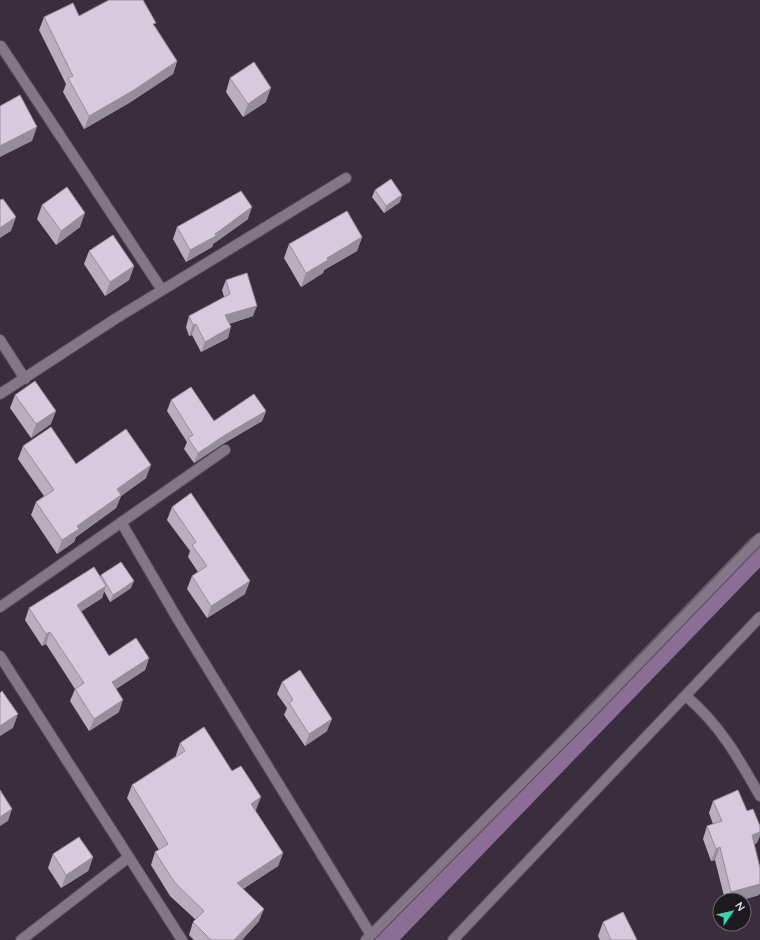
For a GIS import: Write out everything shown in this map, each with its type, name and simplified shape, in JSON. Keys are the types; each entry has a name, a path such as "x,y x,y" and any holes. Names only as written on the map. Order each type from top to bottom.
{"street":[{"path":"1,46 162,290"},
{"path":"0,394 162,290 346,178"},
{"path":"0,340 25,379"},
{"path":"0,607 225,450"},
{"path":"121,522 369,938 586,718 760,538"},
{"path":"453,940 760,617"},
{"path":"0,656 182,940"},
{"path":"686,696 705,712 732,746 760,796"},
{"path":"21,940 129,858"}],"building":[{"path":"109,0 143,0 156,23 153,24 177,61 134,90 89,116 68,78 73,76 44,17 73,3 79,16"},
{"path":"254,62 271,88 248,104 230,78"},
{"path":"20,95 37,127 0,146 0,106"},
{"path":"391,179 402,195 386,206 375,190"},
{"path":"67,187 85,213 61,231 42,205"},
{"path":"241,191 252,207 215,234 216,236 190,250 177,227"},
{"path":"3,199 16,217 0,228 0,200"},
{"path":"347,211 362,237 327,258 328,260 306,273 289,244"},
{"path":"113,235 134,266 110,282 89,251"},
{"path":"247,273 257,306 225,315 231,327 205,342 196,324 193,325 189,316 230,294 226,280"},
{"path":"35,381 56,411 36,424 15,395"},
{"path":"191,387 214,421 254,394 266,411 198,453 188,438 193,435 171,400"},
{"path":"51,427 76,464 126,429 151,465 117,489 121,495 77,526 79,529 62,540 36,502 54,490 23,446"},
{"path":"191,493 250,581 211,606 192,576 207,566 192,545 196,542 172,507"},
{"path":"121,562 134,581 113,595 101,575"},
{"path":"94,567 106,586 77,605 109,656 136,638 149,658 112,682 123,700 94,719 75,689 84,683 50,632 46,634 29,608"},
{"path":"300,670 332,719 309,734 289,703 293,700 282,682"},
{"path":"2,691 18,714 0,726 0,693"},
{"path":"204,727 232,771 241,766 261,797 251,804 283,853 237,883 264,909 234,940 211,940 193,922 204,911 175,883 155,852 168,844 132,785 185,751 180,743"},
{"path":"0,790 12,809 0,817"},
{"path":"738,790 747,811 753,809 760,826 760,832 752,835 760,868 760,884 731,892 720,847 716,849 707,826 722,821 713,801"},
{"path":"79,837 93,857 66,875 53,854"},
{"path":"623,912 637,940 611,940 603,922"}],"waterway":[{"path":"381,940 760,548"}]}
